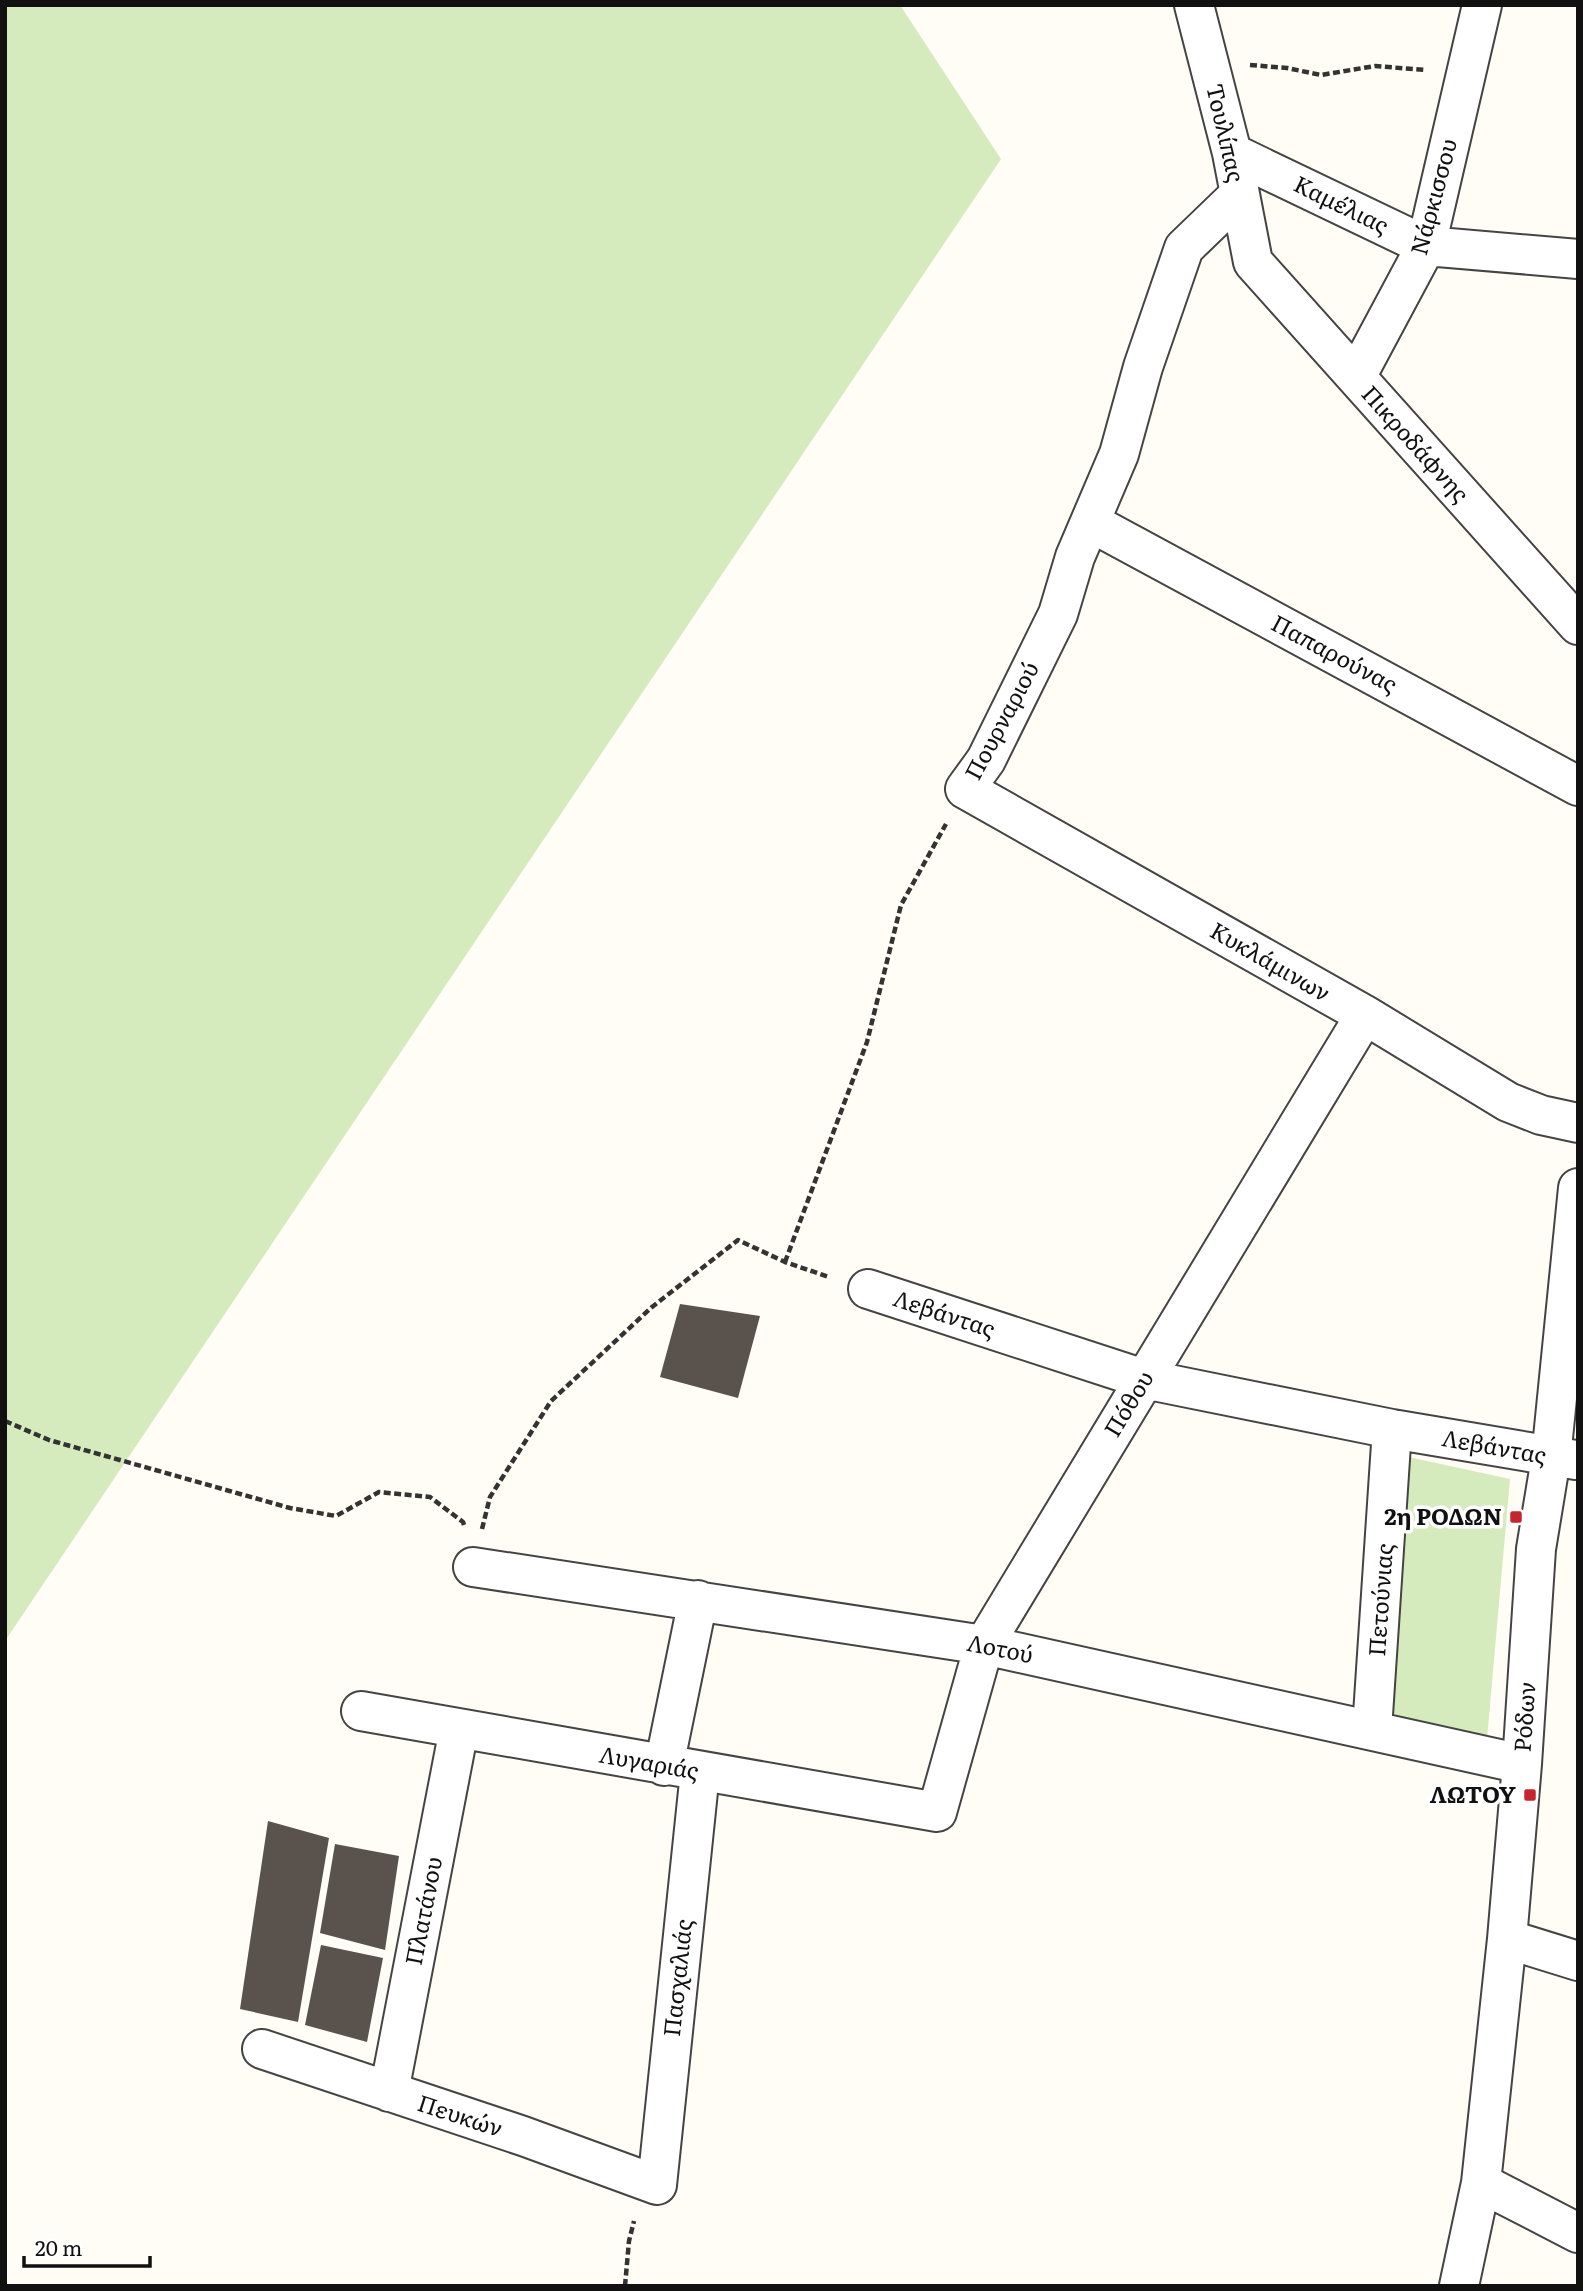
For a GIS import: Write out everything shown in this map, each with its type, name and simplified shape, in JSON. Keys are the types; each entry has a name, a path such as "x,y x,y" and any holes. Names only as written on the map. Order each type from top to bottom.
{"street":[{"name":"Τουλίπας","path":"1194,5 1232,153 1253,262"},
{"name":"Νάρκισσου","path":"1356,377 1426,246 1482,5"},
{"name":"Καμέλιας","path":"1232,153 1426,246 1578,259"},
{"name":"Πουρναριού","path":"965,789 986,760 1058,614 1075,557 1119,454 1143,367 1184,248 1240,194"},
{"name":"Πικροδάφνης","path":"1253,262 1578,625"},
{"name":"Παπαρούνας","path":"1090,522 1578,786"},
{"name":"Κυκλάμινων","path":"965,789 1365,1015 1508,1102 1541,1115 1578,1123"},
{"name":"Πόθου","path":"936,1812 984,1644 1365,1015"},
{"name":"Ρόδων","path":"1459,2286 1482,2183 1522,1763 1536,1549 1564,1459 1578,1188"},
{"name":"Λεβάντας","path":"868,1289 1144,1379 1392,1429 1564,1459"},
{"name":"Πετούνιας","path":"1372,1730 1392,1429"},
{"name":"Λοτού","path":"472,1567 984,1644 1522,1763"},
{"name":"Πασχαλιάς","path":"649,2182 698,1600"},
{"name":"Λυγαριάς","path":"361,1711 936,1812"},
{"name":"Πλατάνου","path":"389,2092 459,1729"},
{"path":"1507,1939 1578,1961"},
{"name":"Πευκών","path":"262,2049 649,2182"},
{"path":"1482,2183 1578,2233"}],"path":[{"path":"1208,58 1321,75 1375,66 1413,71 1434,69 1464,79"},
{"name":"Πουρναριού","path":"785,1262 867,1042 901,905 965,789"},
{"name":"Λεβάντας","path":"472,1567 490,1497 551,1401 652,1307 738,1240 785,1262 868,1289"},
{"path":"5,1420 49,1440 290,1508 336,1516 379,1492 430,1497 463,1522 472,1567"},
{"path":"625,2286 629,2241 636,2212 649,2182"}],"green space":[{"path":"5,5 900,5 1001,159 5,1641"},
{"path":"1404,1456 1510,1479 1487,1739 1388,1717"}],"building":[{"path":"680,1304 760,1316 738,1398 660,1377"},
{"path":"268,1821 329,1838 298,2022 240,2009"},
{"path":"335,1844 399,1856 385,1950 320,1933"},
{"path":"321,1945 383,1958 367,2042 305,2025"}],"place":[{"name":"2η ΡΟΔΩΝ","path":"1516,1517"},
{"name":"ΛΩΤΟΥ","path":"1530,1795"}]}
